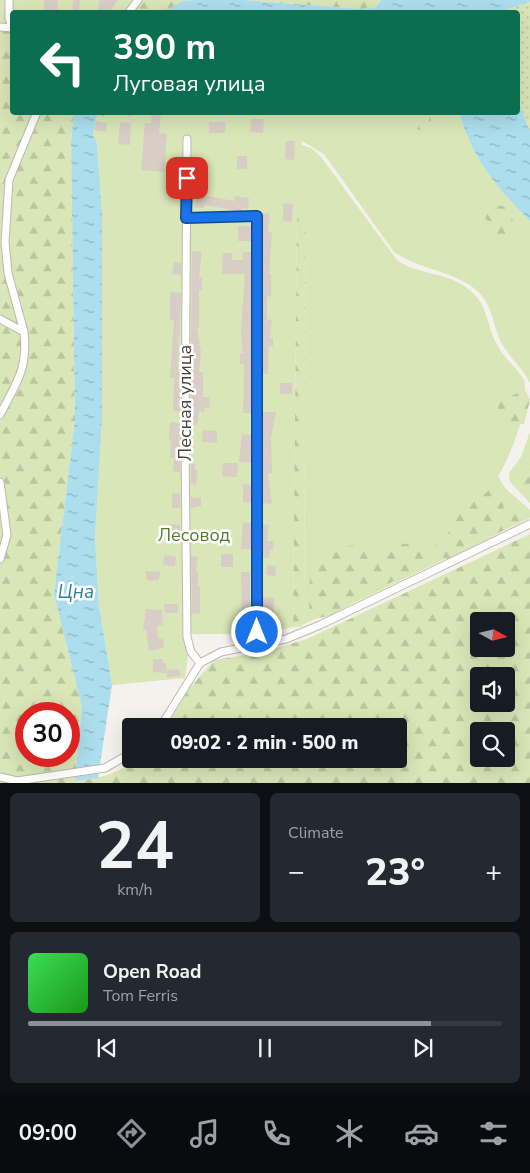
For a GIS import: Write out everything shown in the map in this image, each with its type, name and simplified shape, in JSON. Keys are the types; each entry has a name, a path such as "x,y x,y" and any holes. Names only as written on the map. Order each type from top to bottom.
{"street":[{"path":"9,0 10,21"},
{"path":"130,10 138,0"},
{"path":"0,415 19,379 26,352 24,332 8,273 5,242 9,180 36,115"},
{"name":"Лесная улица","path":"188,139 186,218 187,638 191,652 200,663"},
{"path":"186,218 257,216 257,632 263,643"},
{"path":"0,319 24,332"},
{"path":"0,482 7,535 0,559"},
{"path":"166,718 200,663 221,652 286,640 320,626 530,524"},
{"path":"0,777 17,782 64,775 105,768 122,758"}],"green space":[{"path":"0,0 146,0 137,10 10,10 10,32 0,23"},
{"path":"146,0 193,0 182,1 168,10 137,10"},
{"path":"242,0 381,0 376,7 363,9"},
{"path":"530,2 530,131 520,106 520,10 504,10"},
{"path":"0,23 10,32 10,115 74,115 71,141 75,420 54,594 82,707 80,728 80,702 15,702 15,767 76,767 75,781 108,775 123,768 407,768 407,718 172,718 189,689 214,660 260,653 307,639 530,534 530,783 0,783"},
{"path":"96,115 145,115 145,116"},
{"path":"413,115 430,115 432,127 429,132 417,129 413,124"},
{"name":"Лесовод","path":"460,115 472,145 487,172 506,196 530,221 530,383 501,342 490,310 483,297 459,279 412,262 394,252 324,154 302,141 302,145 311,148 321,157 397,260 412,268 445,277 461,284 470,290 481,303 498,347 524,380 525,391 522,416 514,443 498,476 505,488 530,510 530,518 362,599 304,624 306,214 302,208 297,208 293,627 263,634 191,634 185,678 112,685 99,606 95,538 102,421 102,211 97,143 93,135 95,116"},
{"path":"503,206 509,211 518,234 510,242 497,242 493,236 493,223 485,219 489,208"},
{"path":"297,208 302,208 306,214 304,624 301,627 293,627"},
{"path":"526,391 530,400 524,424 504,425 503,422 495,420 492,416 497,410 501,399"},
{"path":"530,432 530,466 517,476 516,482 521,487 530,488 530,503 510,482 509,473 521,457"},
{"path":"530,466 530,488 521,487 516,483 517,476"},
{"path":"501,486 509,495 504,503 503,511 526,511 529,512 529,516 450,560 439,556 435,545 455,526 443,516 481,496 491,488"},
{"path":"418,543 425,551 424,564 328,617 309,618 310,568 316,549 368,544 384,550 402,544"}],"water":[{"path":"242,0 363,9 376,7 381,0 530,0 530,2 504,10 168,10 182,1"},
{"path":"520,106 530,131 530,221 506,196 487,172 465,130 460,115 520,115"},
{"name":"Цна","path":"74,115 97,115 93,135 97,143 102,211 102,421 95,538 99,606 112,685 98,778 75,781 76,767 80,767 82,707 54,594 75,420 71,141"}],"building":[{"path":"44,0 58,0 57,10 44,10"},
{"path":"73,0 80,0 79,10 72,10"},
{"path":"99,0 118,0 110,10 98,10"},
{"path":"152,115 161,115 159,133 167,134 164,172 141,170 145,123 151,123"},
{"path":"251,119 264,119 263,133 250,132"},
{"path":"96,121 107,123 106,132 95,130"},
{"path":"120,122 131,123 130,145 118,144"},
{"path":"209,122 226,122 225,133 209,133"},
{"path":"286,141 295,141 294,160 285,159"},
{"path":"237,156 247,156 247,169 237,169"},
{"path":"197,194 234,201 235,196 249,198 248,209 242,208 242,211 238,211 205,205 204,208 195,207"},
{"path":"283,203 293,204 292,222 283,221"},
{"path":"262,213 270,214 268,232 272,232 269,274 271,274 271,297 267,296 267,319 272,320 270,338 273,338 273,346 269,346 268,374 262,374"},
{"path":"238,226 252,226 252,241 238,241"},
{"path":"192,251 202,252 199,277 202,277 202,290 199,290 199,327 197,327 201,353 199,372 203,372 203,397 210,397 209,408 205,407 204,412 199,411 198,425 190,424"},
{"path":"243,252 252,252 251,413 243,413 244,364 240,364 240,353 243,353 241,330 245,274 222,274 223,253 232,253 232,260 243,260"},
{"path":"174,262 181,263 181,275 172,274"},
{"path":"170,292 181,293 178,372 180,372 180,412 173,411 174,378 170,378 174,320 170,320"},
{"path":"280,383 292,383 292,394 280,394"},
{"path":"262,412 276,412 271,438 272,473 268,473 272,504 262,503"},
{"path":"170,422 180,423 180,472 173,471 174,458 170,458"},
{"path":"203,430 217,431 217,443 202,442"},
{"path":"242,434 252,435 252,463 239,462"},
{"path":"223,463 238,463 237,477 222,476"},
{"path":"191,464 195,464 195,470 198,470 196,485 191,484"},
{"path":"243,484 252,485 252,503 243,502"},
{"path":"172,493 180,493 180,508 172,508"},
{"path":"191,497 201,498 201,506 191,508"},
{"path":"243,522 252,523 252,549 241,549"},
{"path":"169,524 180,525 180,533 168,532"},
{"path":"262,524 269,525 267,541 274,541 273,551 270,550 269,558 262,558"},
{"path":"221,554 233,554 233,567 221,567"},
{"path":"164,555 176,557 175,566 163,565"},
{"path":"191,556 198,557 196,571 198,571 198,586 200,586 200,614 192,613"},
{"path":"267,565 276,566 275,576 266,575"},
{"path":"146,571 160,572 159,580 150,581 146,579"},
{"path":"241,572 250,572 250,622 242,622"},
{"path":"262,597 274,598 273,620 262,619"},
{"path":"164,604 178,604 178,613 165,613"},
{"path":"146,609 162,610 163,625 157,626 158,639 163,638 164,648 149,651 146,630 143,631"},
{"path":"153,659 163,659 163,663 166,663 166,673 153,672"},
{"path":"179,669 180,676 167,677 167,670"}],"route":[{"path":"187,178 186,218 257,216 257,632"}]}
